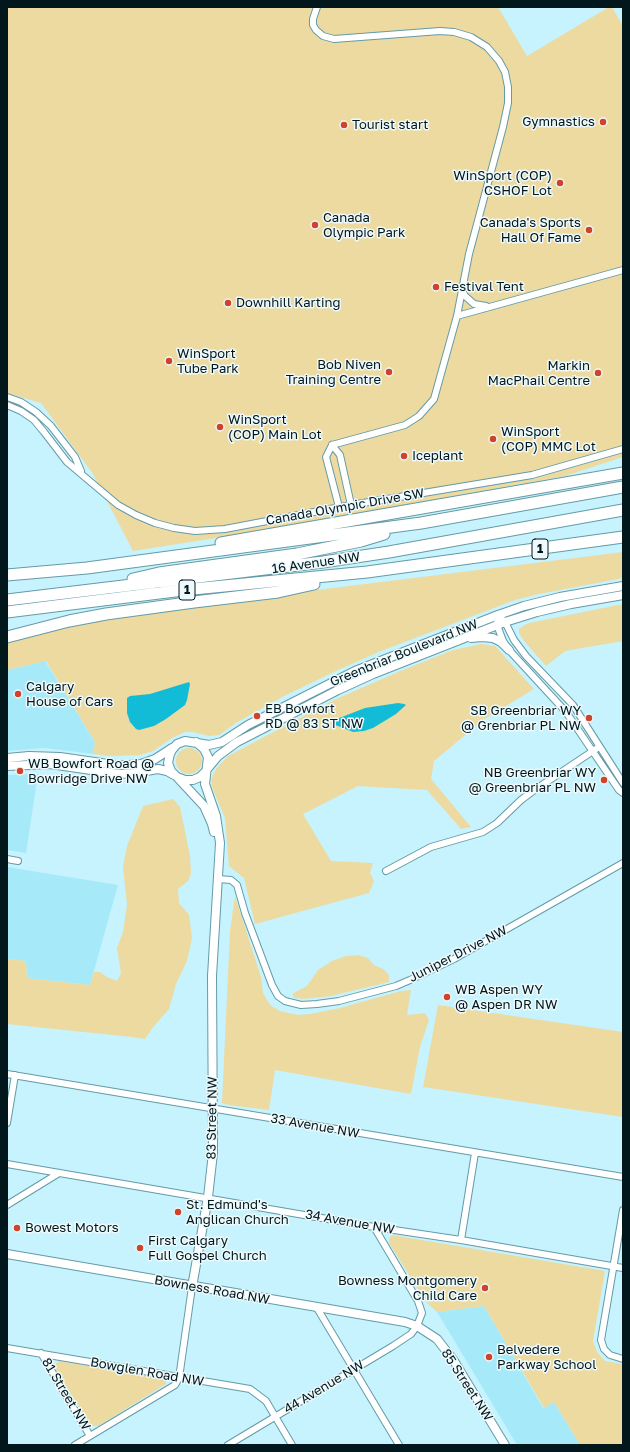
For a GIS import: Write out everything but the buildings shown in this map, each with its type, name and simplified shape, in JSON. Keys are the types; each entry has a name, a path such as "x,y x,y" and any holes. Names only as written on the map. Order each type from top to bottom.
{"highway":[{"path":"87,568 254,537 623,473"},
{"path":"7,576 87,568 421,523 623,487"},
{"name":"16 Avenue NW","path":"7,600 323,562 389,552 623,510"},
{"path":"62,593 159,574 297,554 361,541 421,523"},
{"name":"16 Avenue NW","path":"7,612 183,590 367,572 619,539"},
{"path":"7,637 69,621 106,614 278,592 367,572"}],"street":[{"path":"317,7 313,15 313,25 321,34 329,38 334,39 440,31 454,32 479,41 490,50 499,61 505,72 508,103 501,135 468,254 457,316 434,399 419,416 405,424 332,445 326,457 339,507"},
{"path":"457,316 623,270"},
{"path":"461,289 465,296 474,304 489,306"},
{"name":"Canada Olympic Drive SW","path":"7,397 29,406 46,421 75,457 81,472"},
{"name":"Canada Olympic Drive SW","path":"7,405 21,411 34,420 68,462 81,472 101,492 127,510 155,523 184,530 225,530 339,507 532,475 623,449"},
{"path":"332,445 340,455 351,505"},
{"name":"Greenbriar Boulevard NW","path":"196,742 209,745 222,742 255,722 355,671 498,615 524,606 560,597 623,586"},
{"name":"Greenbriar Boulevard NW","path":"206,770 218,756 230,746 312,703 373,674 505,622 537,612 623,595"},
{"path":"498,615 505,622 520,648 573,705 623,783"},
{"path":"498,615 497,625 503,641 509,650"},
{"path":"460,639 482,637 493,638 501,642 566,712 619,790 623,793"},
{"path":"7,758 50,756 115,765 141,764 155,759 185,741 196,742 201,746 206,753 208,762 206,770 200,777 193,780 185,780 167,771 158,769 119,774 50,764 7,766"},
{"path":"174,747 170,754 168,763 169,767 176,776"},
{"path":"386,871 431,847 483,832 503,818 521,800 533,791 599,747"},
{"name":"83 Street NW","path":"179,1378 192,1286 208,1198 213,1154 212,976 220,843 216,816 206,791 204,781 206,770"},
{"name":"83 Street NW","path":"176,776 204,806 212,824 219,856"},
{"path":"7,859 18,861"},
{"name":"Juniper Drive NW","path":"218,879 231,880 238,885 245,913 272,986 278,996 284,1001 293,1004 317,1004 346,999 396,986 454,959 623,863"},
{"name":"33 Avenue NW","path":"7,1074 623,1177"},
{"path":"7,1123 15,1075"},
{"path":"461,1240 475,1153"},
{"name":"34 Avenue NW","path":"7,1164 623,1268"},
{"path":"7,1206 59,1173"},
{"path":"623,1210 601,1340 604,1349 610,1355 623,1359"},
{"path":"374,1227 418,1301 422,1313 417,1326"},
{"name":"Bowness Road NW","path":"7,1254 405,1322 417,1326"},
{"path":"317,1308 399,1445"},
{"name":"44 Avenue NW","path":"228,1445 411,1334 417,1326"},
{"name":"85 Street NW","path":"417,1326 437,1339 454,1361 505,1445"},
{"name":"Bowglen Road NW","path":"7,1348 250,1389 266,1401 275,1417"},
{"name":"81 Street NW","path":"41,1353 90,1436"},
{"path":"75,1445 175,1385 179,1378"},
{"path":"275,1417 292,1445"}],"shaded area":[{"name":"Canada Olympic Park","path":"7,7 498,7 527,56 609,7 612,7 623,26 623,457 565,476 254,532 133,551 93,474 41,403 7,393"},
{"path":"623,552 623,578 515,600 381,651 338,670 282,697 236,723 219,735 209,736 193,732 185,732 172,738 153,751 140,755 109,756 93,754 95,742 46,661 7,670 7,642 101,619 172,608"},
{"path":"623,604 623,641 565,651 546,666 519,633 519,629 529,623"},
{"path":"481,644 495,646 534,689 483,720 434,761 431,779 471,827 461,829 427,790 358,786 303,814 331,861 373,863 370,873 374,881 369,893 255,924 244,878 229,866 225,818 212,787 211,779 216,769 228,756 334,700 453,650"},
{"path":"45,661 95,742 93,754 45,748 7,751 7,670"},
{"path":"189,748 198,752 202,761 198,770 189,774 180,770 176,761 180,752"},
{"path":"38,774 26,853 7,850 7,775"},
{"path":"173,799 180,807 190,856 191,874 188,881 178,889 179,903 189,915 192,938 187,961 176,984 169,1009 145,1039 7,1024 7,959 26,961 27,978 90,985 94,972 100,972 117,981 121,973 117,948 123,932 127,905 123,867 127,846 143,806"},
{"path":"7,867 118,885 90,985 27,978 26,961 7,959"},
{"path":"235,896 261,977 263,993 270,1005 280,1011 298,1015 310,1014 340,1008 401,991 411,990 407,1015 425,1013 429,1020 420,1047 411,1094 275,1070 269,1110 222,1103 230,931"},
{"path":"359,955 368,958 374,965 383,969 389,975 389,982 331,996 304,999 295,998 292,994 307,986 318,970 332,961 346,956"},
{"path":"438,1005 623,1032 623,1117 423,1087"},
{"path":"392,1235 605,1271 593,1341 597,1352 605,1361 623,1364 623,1445 580,1445 554,1402 544,1408 484,1306 437,1312 426,1302 389,1243 389,1239"},
{"name":"Belvedere Parkway School","path":"484,1306 543,1408 554,1402 580,1445 517,1445 437,1312"},
{"path":"59,1361 166,1379 166,1384 98,1426 94,1426 90,1425 55,1368 56,1363"}],"water":[{"path":"189,682 190,684 185,705 166,719 154,726 139,730 136,729 130,722 127,713 127,698 130,696 150,694"},
{"path":"398,703 406,705 396,714 373,728 364,731 353,732 333,724 334,720 365,708"}],"place":[{"name":"Gymnastics","path":"603,122"},
{"name":"Tourist start","path":"344,125"},
{"name":"WinSport (COP) CSHOF Lot","path":"560,183"},
{"name":"Canada Olympic Park","path":"315,225"},
{"name":"Canada's Sports Hall Of Fame","path":"589,230"},
{"name":"Festival Tent","path":"436,287"},
{"name":"Downhill Karting","path":"228,303"},
{"name":"WinSport Tube Park","path":"169,361"},
{"name":"Bob Niven Training Centre","path":"389,372"},
{"name":"Markin MacPhail Centre","path":"598,373"},
{"name":"WinSport (COP) Main Lot","path":"220,427"},
{"name":"WinSport (COP) MMC Lot","path":"493,439"},
{"name":"Iceplant","path":"404,456"},
{"name":"Calgary House of Cars","path":"18,694"},
{"name":"EB Bowfort RD @ 83 ST NW","path":"257,716"},
{"name":"SB Greenbriar WY @ Grenbriar PL NW","path":"589,718"},
{"name":"WB Bowfort Road @ Bowridge Drive NW","path":"20,771"},
{"name":"NB Greenbriar WY @ Greenbriar PL NW","path":"604,780"},
{"name":"WB Aspen WY @ Aspen DR NW","path":"447,997"},
{"name":"St. Edmund's Anglican Church","path":"178,1212"},
{"name":"Bowest Motors","path":"17,1228"},
{"name":"First Calgary Full Gospel Church","path":"140,1248"},
{"name":"Bowness Montgomery Child Care","path":"485,1288"},
{"name":"Belvedere Parkway School","path":"489,1357"}]}
